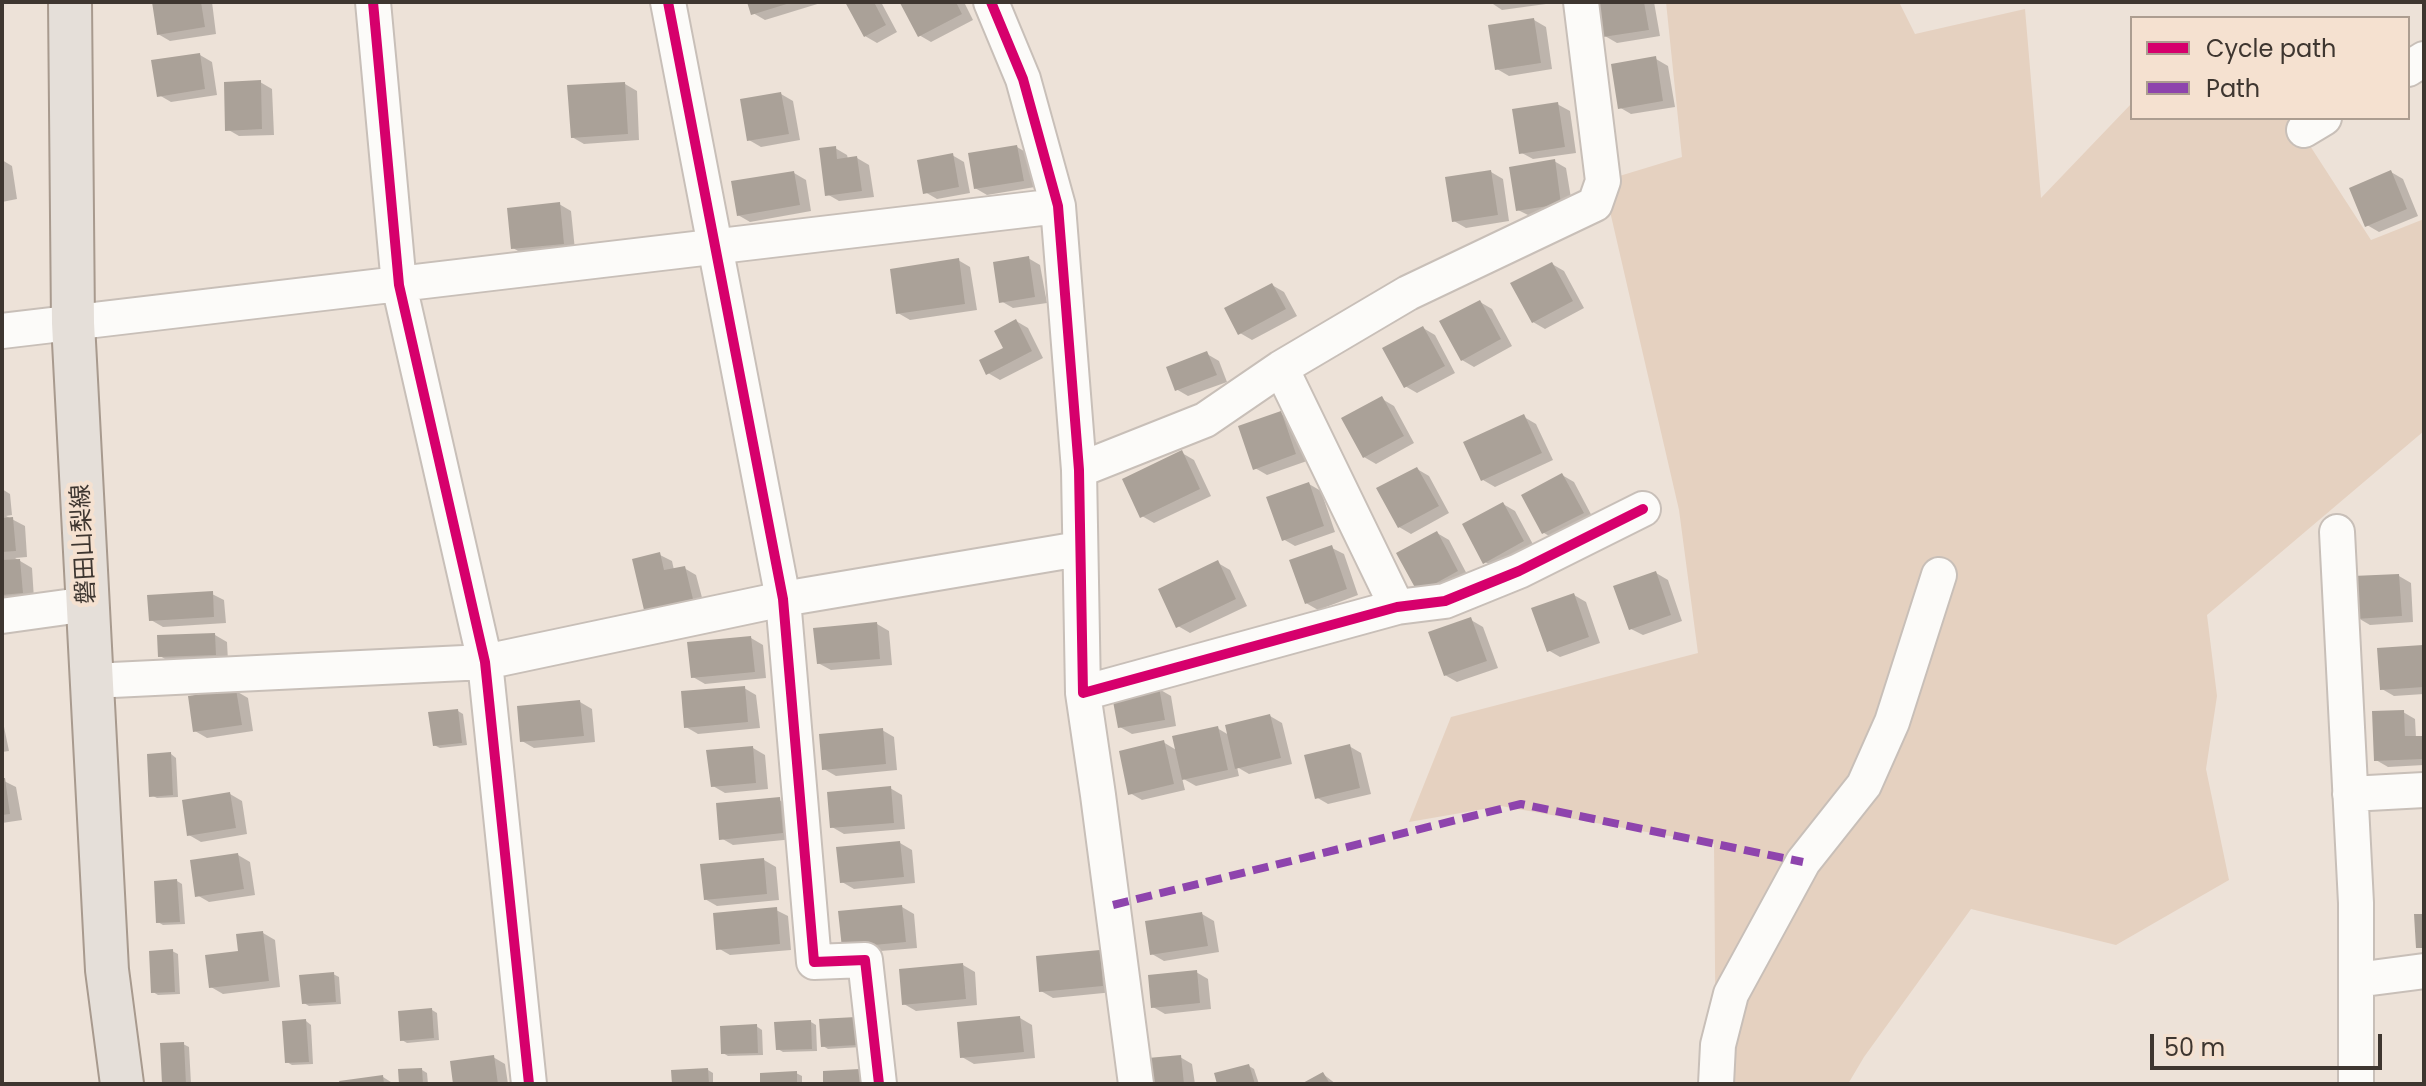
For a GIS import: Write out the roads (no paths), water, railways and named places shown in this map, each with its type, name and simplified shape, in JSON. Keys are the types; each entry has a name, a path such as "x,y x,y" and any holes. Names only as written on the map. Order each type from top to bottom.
{"main road":[{"name":"磐田山梨線","path":"70,2 73,323 107,970 122,1084"}],"street":[{"path":"373,2 399,285 485,662 529,1084"},
{"path":"668,2 783,599 814,962 865,960 879,1084"},
{"path":"991,2 1023,79 1058,206 1079,470 1083,693 1136,1084"},
{"path":"1079,470 1205,420 1281,368 1408,293 1595,204 1603,181 1581,2"},
{"path":"2,331 1058,206"},
{"path":"1281,368 1397,607"},
{"path":"1083,693 1397,607 1445,601 1519,571 1643,509"},
{"path":"2337,532 2356,903 2356,1084"},
{"path":"92,681 485,662 783,599 1079,549"},
{"path":"1716,1084 1718,1045 1731,994 1803,862 1864,785 1892,722 1939,575"},
{"path":"2,616 88,604"},
{"path":"2350,794 2424,790"},
{"path":"2356,980 2424,971"}]}
